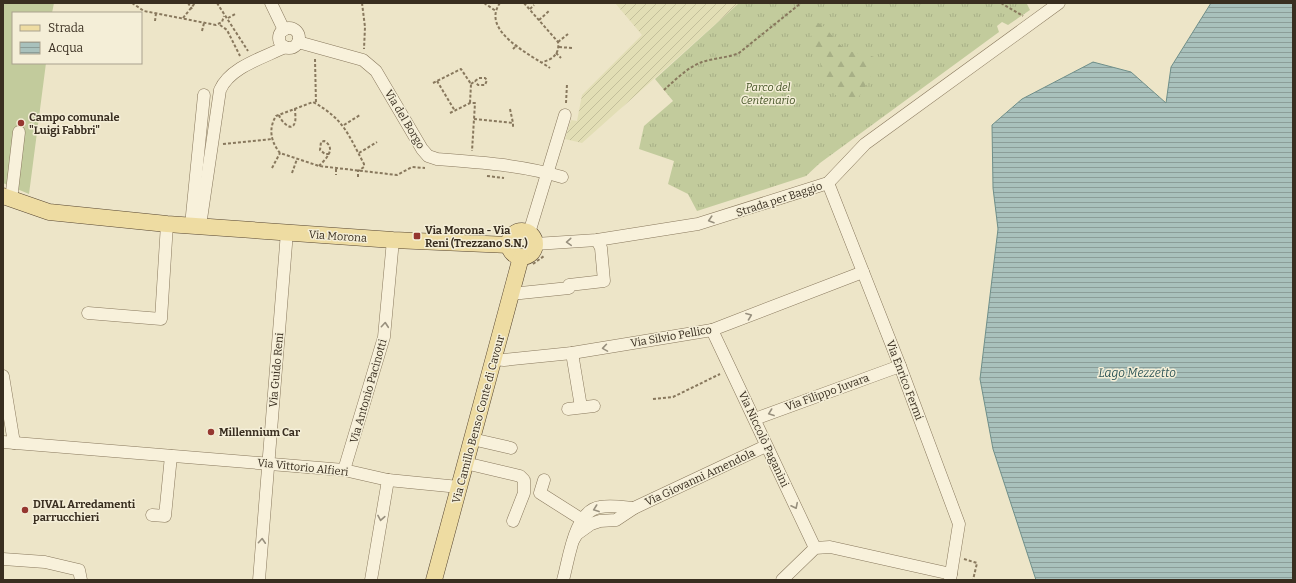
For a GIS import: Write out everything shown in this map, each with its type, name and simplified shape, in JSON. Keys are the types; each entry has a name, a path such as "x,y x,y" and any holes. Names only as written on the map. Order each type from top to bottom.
{"main road":[{"name":"Via Morona","path":"7,198 49,212 167,224 393,240 509,245"},
{"path":"522,231 532,239 531,254 521,257 513,253 509,245 511,238 516,233 522,231"},
{"name":"Via Camillo Benso Conte di Cavour","path":"434,580 521,257"}],"street":[{"path":"271,3 284,30"},
{"name":"Strada per Baggio","path":"532,239 597,240 698,224 828,183 835,173 865,144 1058,3"},
{"path":"195,226 213,145 220,90 223,83 241,68 285,47 294,47 298,42 299,36 296,31 290,28 284,30 280,39 285,47"},
{"name":"Via del Borgo","path":"298,42 363,60 376,71 422,149 428,156 437,159 547,172 562,177"},
{"path":"195,226 204,95"},
{"path":"532,239 547,172 565,115"},
{"path":"7,198 19,132"},
{"name":"Via Enrico Fermi","path":"828,183 900,366 959,524 950,577"},
{"path":"88,313 162,319 167,224"},
{"name":"Via Guido Reni","path":"259,580 287,232"},
{"name":"Via Antonio Pacinotti","path":"344,470 384,336 393,240"},
{"path":"511,294 569,288 569,285 604,281 601,248 597,240"},
{"name":"Via Silvio Pellico","path":"494,359 504,360 572,353 712,330 862,272"},
{"name":"Via Niccolò Paganini","path":"712,330 815,548"},
{"path":"572,353 581,407"},
{"name":"Via Filippo Juvara","path":"754,419 900,366"},
{"path":"3,376 6,443"},
{"path":"568,409 594,406"},
{"path":"472,439 511,448"},
{"name":"Via Vittorio Alfieri","path":"6,443 344,470 388,480 458,487"},
{"name":"Via Giovanni Amendola","path":"574,539 591,524 600,521 616,520 634,508 766,446"},
{"path":"152,515 165,516 171,456"},
{"path":"465,463 520,476 524,480 524,494 513,521"},
{"path":"371,580 388,480"},
{"path":"544,480 540,493 582,519 574,539 563,580"},
{"name":"Via Giovanni Amendola","path":"582,519 590,511 601,506 634,508"},
{"path":"782,580 815,548 830,547 950,577"},
{"path":"3,559 45,562 79,570 81,580"}],"path":[{"path":"132,3 138,8 156,13 220,24 227,30 240,53 239,63 241,68"},
{"path":"188,3 192,9"},
{"path":"183,18 192,9 195,3"},
{"path":"217,3 224,16 228,18 244,47 261,59"},
{"path":"362,3 365,27 363,60"},
{"path":"484,3 496,11"},
{"path":"500,3 495,16 502,35 550,68"},
{"path":"524,3 558,42 559,47 556,53 551,59 542,62"},
{"path":"664,90 682,74 701,62 730,57 739,53 802,3"},
{"path":"1001,3 1032,22"},
{"path":"530,9 534,6"},
{"path":"539,20 549,11"},
{"path":"155,21 156,13"},
{"path":"228,18 236,14"},
{"path":"220,24 224,16"},
{"path":"202,31 204,22"},
{"path":"558,42 568,34"},
{"path":"513,50 516,45"},
{"path":"315,46 316,104"},
{"path":"559,47 572,48"},
{"path":"556,53 561,58"},
{"path":"433,84 461,69 471,84 470,103"},
{"path":"471,84 475,81 482,77 487,80 485,84 482,85 478,85 475,81"},
{"path":"437,81 455,111"},
{"path":"565,115 567,84"},
{"path":"358,171 364,167 364,164 344,125 332,114 316,104 312,102 295,108 279,115 274,120 272,127 272,139 280,153 297,159 319,166 336,169 396,175 412,167 427,169"},
{"path":"450,113 470,103 475,103 471,162"},
{"path":"279,115 283,123 293,126 295,123 295,108"},
{"path":"474,119 513,125 510,109"},
{"path":"344,125 360,115"},
{"path":"213,145 272,139"},
{"path":"319,166 329,154 329,145 324,141 321,142 320,150 325,154 329,154"},
{"path":"358,153 377,142"},
{"path":"272,168 280,153"},
{"path":"292,173 297,159"},
{"path":"336,169 336,175"},
{"path":"358,171 358,177"},
{"path":"486,176 504,178"},
{"path":"653,399 673,397 731,368"},
{"path":"973,580 977,562"}],"shaded area":[{"path":"615,3 739,3 582,143 565,139 571,120 577,121 582,95 642,35"}],"green space":[{"name":"Campo comunale \"Luigi Fabbri\"","path":"3,3 54,3 52,12 12,12 12,64 46,64 29,194 3,183"},
{"name":"Parco del Centenario","path":"739,3 1028,3 1027,4 1030,10 1008,25 1002,22 997,26 999,32 820,163 806,176 697,211 688,194 668,184 674,161 639,149 644,126 673,101 655,79"},
{"path":"816,22 824,27 844,48 852,52 874,57 872,74 863,91 856,100 841,100 829,89 809,29 813,23"}],"water":[{"name":"Lago Mezzetto","path":"1211,3 1293,3 1293,580 1036,580 993,449 980,379 998,229 993,188 992,125 1022,99 1093,62 1131,72 1166,103 1171,67"}],"place":[{"name":"Campo comunale \"Luigi Fabbri\"","path":"21,123"},
{"name":"Via Morona - Via Reni (Trezzano S.N.)","path":"417,236"},
{"name":"Millennium Car","path":"211,432"},
{"name":"DIVAL Arredamenti parrucchieri","path":"25,510"}]}
